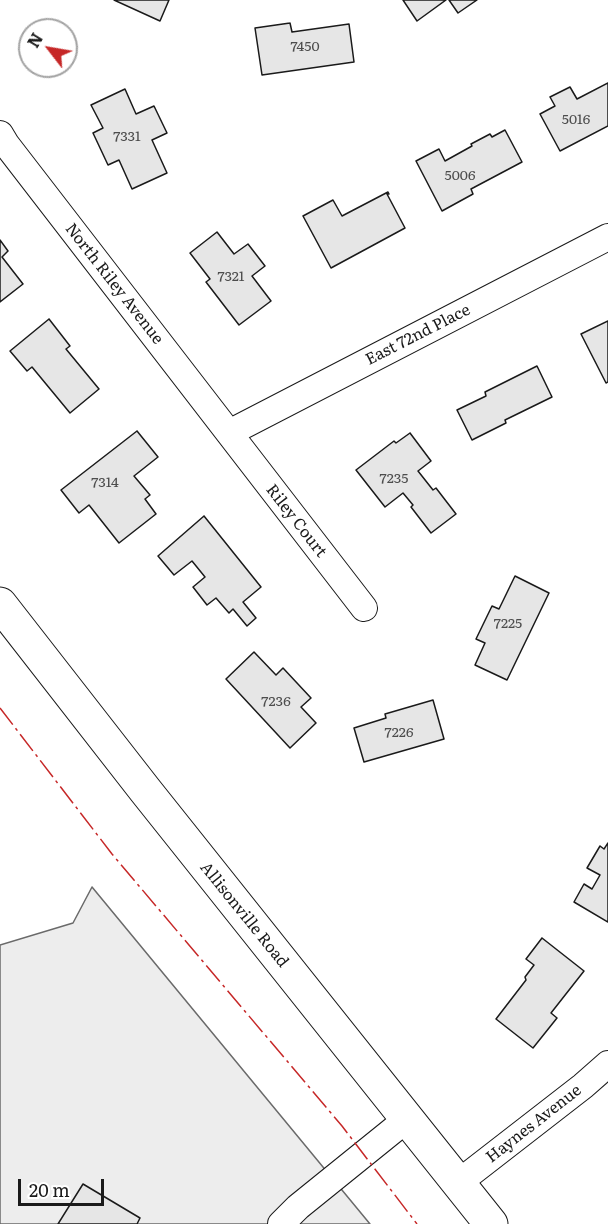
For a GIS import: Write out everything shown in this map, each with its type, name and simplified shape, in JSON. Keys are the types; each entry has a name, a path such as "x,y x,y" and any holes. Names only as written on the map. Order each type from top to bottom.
{"main road":[{"name":"Allisonville Road","path":"0,604 491,1224"}],"street":[{"name":"North Riley Avenue","path":"0,134 229,433"},
{"name":"East 72nd Place","path":"229,433 608,237"},
{"name":"Riley Court","path":"229,433 364,608"},
{"name":"Haynes Avenue","path":"458,1183 608,1064"},
{"path":"281,1224 298,1207 407,1119"}],"shaded area":[{"path":"92,887 370,1224 0,1224 0,945 73,923"}],"building":[{"path":"114,0 169,0 160,21"},
{"path":"403,0 446,0 417,21"},
{"path":"449,0 477,0 458,13"},
{"path":"290,23 292,32 349,24 354,62 262,75 255,28"},
{"path":"608,83 608,126 560,151 540,114 555,106 550,97 570,87 577,99"},
{"path":"125,89 136,114 154,106 167,133 152,140 167,173 132,189 119,160 108,165 93,133 103,128 91,105"},
{"path":"505,130 522,162 471,189 473,194 442,211 416,161 439,149 445,161 490,134 492,137"},
{"path":"388,192 405,228 331,268 303,216 333,200 342,216"},
{"path":"217,232 234,254 248,244 265,266 252,276 271,301 239,325 206,282 210,279 190,253"},
{"path":"0,240 8,251 2,257 23,284 0,302"},
{"path":"49,319 70,346 66,349 99,389 70,413 32,367 27,371 10,351"},
{"path":"608,321 608,382 606,383 581,334"},
{"path":"537,366 552,397 505,420 506,423 472,440 457,410 486,396 485,392"},
{"path":"137,431 158,457 134,476 150,495 145,499 156,514 119,543 89,505 79,513 61,490"},
{"path":"410,433 431,461 418,471 433,490 436,488 456,514 431,533 403,493 385,507 356,470 394,441 396,443"},
{"path":"204,516 261,587 243,602 256,618 247,626 233,609 229,613 216,598 207,605 193,587 205,577 192,561 174,575 158,556"},
{"path":"515,576 549,593 507,680 475,665 485,643 476,639 492,606 499,609"},
{"path":"254,652 276,675 283,668 311,698 301,707 316,723 290,748 226,679"},
{"path":"433,700 444,739 364,762 354,728 386,718 385,714"},
{"path":"608,843 608,922 574,902 584,884 592,889 600,875 587,868 600,846 604,849"},
{"path":"542,938 584,971 551,1013 557,1018 533,1048 496,1019 526,980 525,977 534,965 526,959"},
{"path":"83,1184 140,1218 137,1224 58,1224"}],"power":[{"path":"0,708 112,854 342,1126 417,1224"}]}
